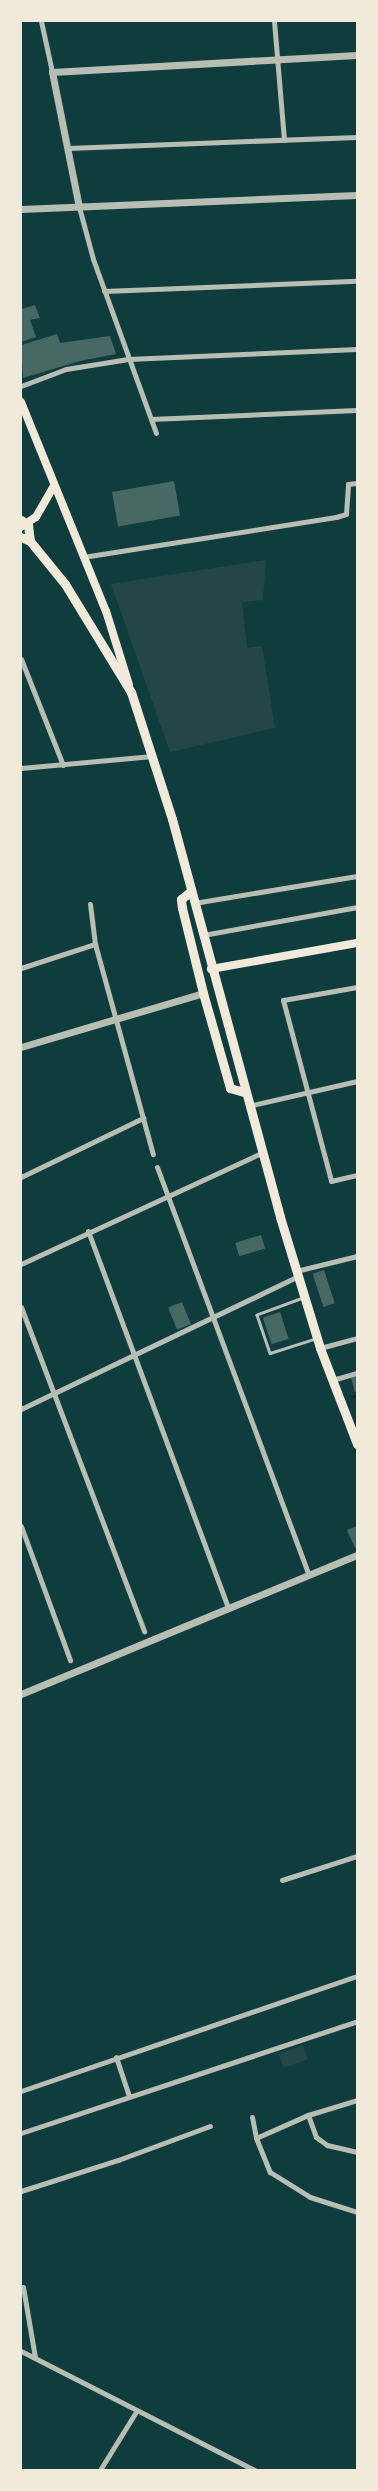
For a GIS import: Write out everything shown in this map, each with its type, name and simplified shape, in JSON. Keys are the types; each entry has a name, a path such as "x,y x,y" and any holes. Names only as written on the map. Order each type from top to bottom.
{"main road":[{"path":"21,402 53,487 108,619 152,756 191,891 244,1092 304,1298 320,1348 357,1443"},
{"path":"53,487 42,508 23,524 26,539 75,598 131,692"},
{"path":"191,891 181,899 182,908 203,993 230,1088 244,1092"},
{"path":"211,969 357,943"}],"street":[{"path":"41,21 79,207 93,259 156,433"},
{"path":"274,21 284,140"},
{"path":"52,72 357,55"},
{"path":"68,148 357,137"},
{"path":"21,209 357,195"},
{"path":"104,290 357,281"},
{"path":"21,386 66,369 128,358 357,349"},
{"path":"150,419 357,410"},
{"path":"83,557 336,517 346,514 348,484 357,483"},
{"path":"21,659 63,765"},
{"path":"21,768 152,756"},
{"path":"194,904 357,876"},
{"path":"90,904 95,944 153,1154"},
{"path":"202,935 357,907"},
{"path":"21,968 95,944"},
{"path":"357,986 283,1000 331,1181 357,1175"},
{"path":"21,1047 116,1017 203,993"},
{"path":"248,1106 357,1081"},
{"path":"21,1177 143,1118"},
{"path":"21,1264 167,1194 261,1153"},
{"path":"157,1167 309,1575"},
{"path":"88,1231 135,1353 228,1608"},
{"path":"21,1409 297,1274 357,1256"},
{"path":"21,1307 56,1392 144,1631"},
{"path":"320,1348 357,1338"},
{"path":"332,1380 357,1373"},
{"path":"21,1526 70,1660"},
{"path":"21,1694 357,1555"},
{"path":"282,1880 357,1856"},
{"path":"21,2091 357,1976"},
{"path":"21,2133 357,2021"},
{"path":"116,2057 129,2096"},
{"path":"256,2138 308,2115 357,2100"},
{"path":"308,2115 316,2137 327,2145 357,2152"},
{"path":"252,2117 256,2138 270,2172 285,2184 310,2197 357,2212"},
{"path":"21,2190 118,2160 210,2126"},
{"path":"23,2287 36,2356"},
{"path":"21,2351 36,2356 255,2470"},
{"path":"100,2470 137,2410"}],"lane":[{"path":"304,1298 257,1315 270,1353 317,1338"}],"shaded area":[{"path":"266,560 263,600 242,602 247,648 262,646 275,728 170,752 111,584"},
{"path":"303,2045 308,2059 284,2068 279,2054"}],"building":[{"path":"35,305 40,318 30,320 36,337 21,342 21,309"},
{"path":"57,334 60,343 110,336 116,354 80,361 23,378 21,345"},
{"path":"174,481 180,515 118,526 112,492"},
{"path":"261,1235 265,1248 239,1256 235,1243"},
{"path":"324,1270 335,1303 323,1307 313,1274"},
{"path":"182,1302 191,1324 177,1330 168,1308"},
{"path":"280,1312 289,1339 272,1344 263,1318"},
{"path":"357,1376 357,1391 355,1392 351,1378"},
{"path":"357,1526 357,1547 355,1548 347,1530"}],"waterway":[{"path":"352,1396 357,1395"}]}
